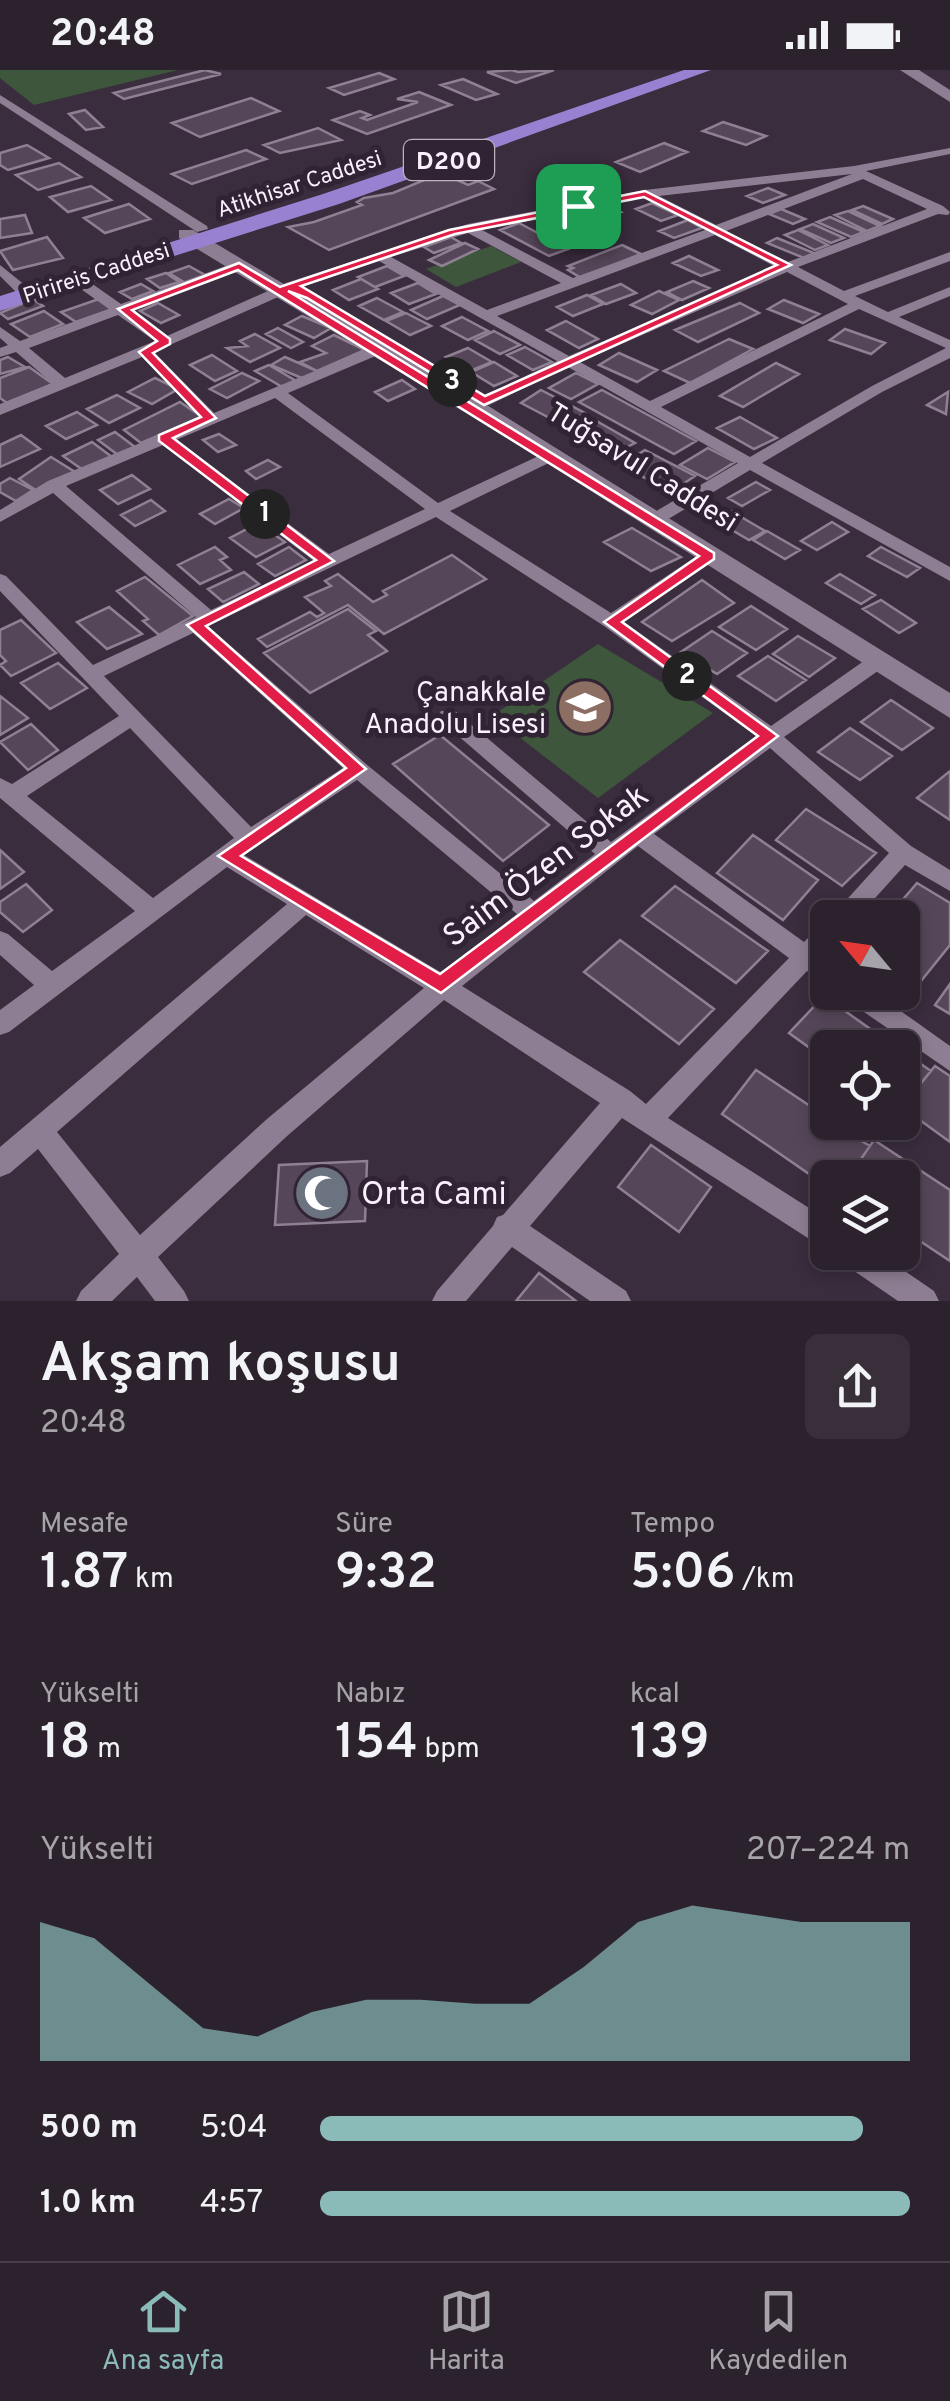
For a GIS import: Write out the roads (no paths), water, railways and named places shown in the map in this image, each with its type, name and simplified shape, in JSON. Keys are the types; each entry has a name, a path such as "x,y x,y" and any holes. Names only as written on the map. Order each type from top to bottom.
{"highway":[{"name":"Atikhisar Caddesi","path":"199,235 672,70"},
{"name":"Atikhisar Caddesi","path":"199,235 446,161 702,70"},
{"name":"Pirireis Caddesi","path":"0,304 199,235"},
{"name":"Pirireis Caddesi","path":"10,292 199,235"}],"main road":[{"path":"908,70 950,97"},
{"path":"935,70 950,81"},
{"path":"199,235 239,266 287,291 950,706"},
{"name":"Tuğsavul Caddesi","path":"199,235 287,291 484,402 950,690"}],"street":[{"path":"1,102 199,235"},
{"path":"0,410 287,291 468,228 645,194 859,172 950,152"},
{"path":"490,314 718,230 859,172 945,212"},
{"path":"645,194 950,349"},
{"path":"484,402 568,360 785,265 945,212"},
{"path":"468,228 573,284"},
{"path":"842,296 950,256"},
{"path":"381,257 490,314 748,465 950,574"},
{"path":"0,353 239,266"},
{"path":"0,270 10,292"},
{"path":"76,279 166,342"},
{"path":"887,317 950,291"},
{"path":"649,407 859,304"},
{"path":"0,331 64,384"},
{"path":"0,517 54,485 380,349"},
{"path":"664,514 950,349"},
{"path":"145,352 210,418"},
{"path":"278,392 437,510 612,622 770,736 903,852 950,882"},
{"path":"163,438 326,561"},
{"path":"90,674 551,456"},
{"path":"54,485 358,769 534,914"},
{"path":"612,622 709,556"},
{"path":"0,580 249,839"},
{"name":"Saim Özen Sokak","path":"90,1301 441,984 770,736 878,662"},
{"path":"448,716 611,854"},
{"path":"131,718 6,791 151,910"},
{"path":"0,1024 249,839 358,769"},
{"path":"638,834 810,961"},
{"path":"859,900 903,852"},
{"path":"227,856 441,984 810,1224"},
{"path":"0,1164 302,904"},
{"path":"0,941 50,984"},
{"path":"650,1118 810,953"},
{"path":"879,1010 950,1060"},
{"path":"447,1301 621,1099"},
{"path":"40,1131 174,1301"},
{"path":"507,1227 616,1301"},
{"path":"878,1270 924,1301"}],"place":[{"name":"Çanakkale Anadolu Lisesi","path":"585,707"},
{"name":"Orta Cami","path":"322,1193"}]}
